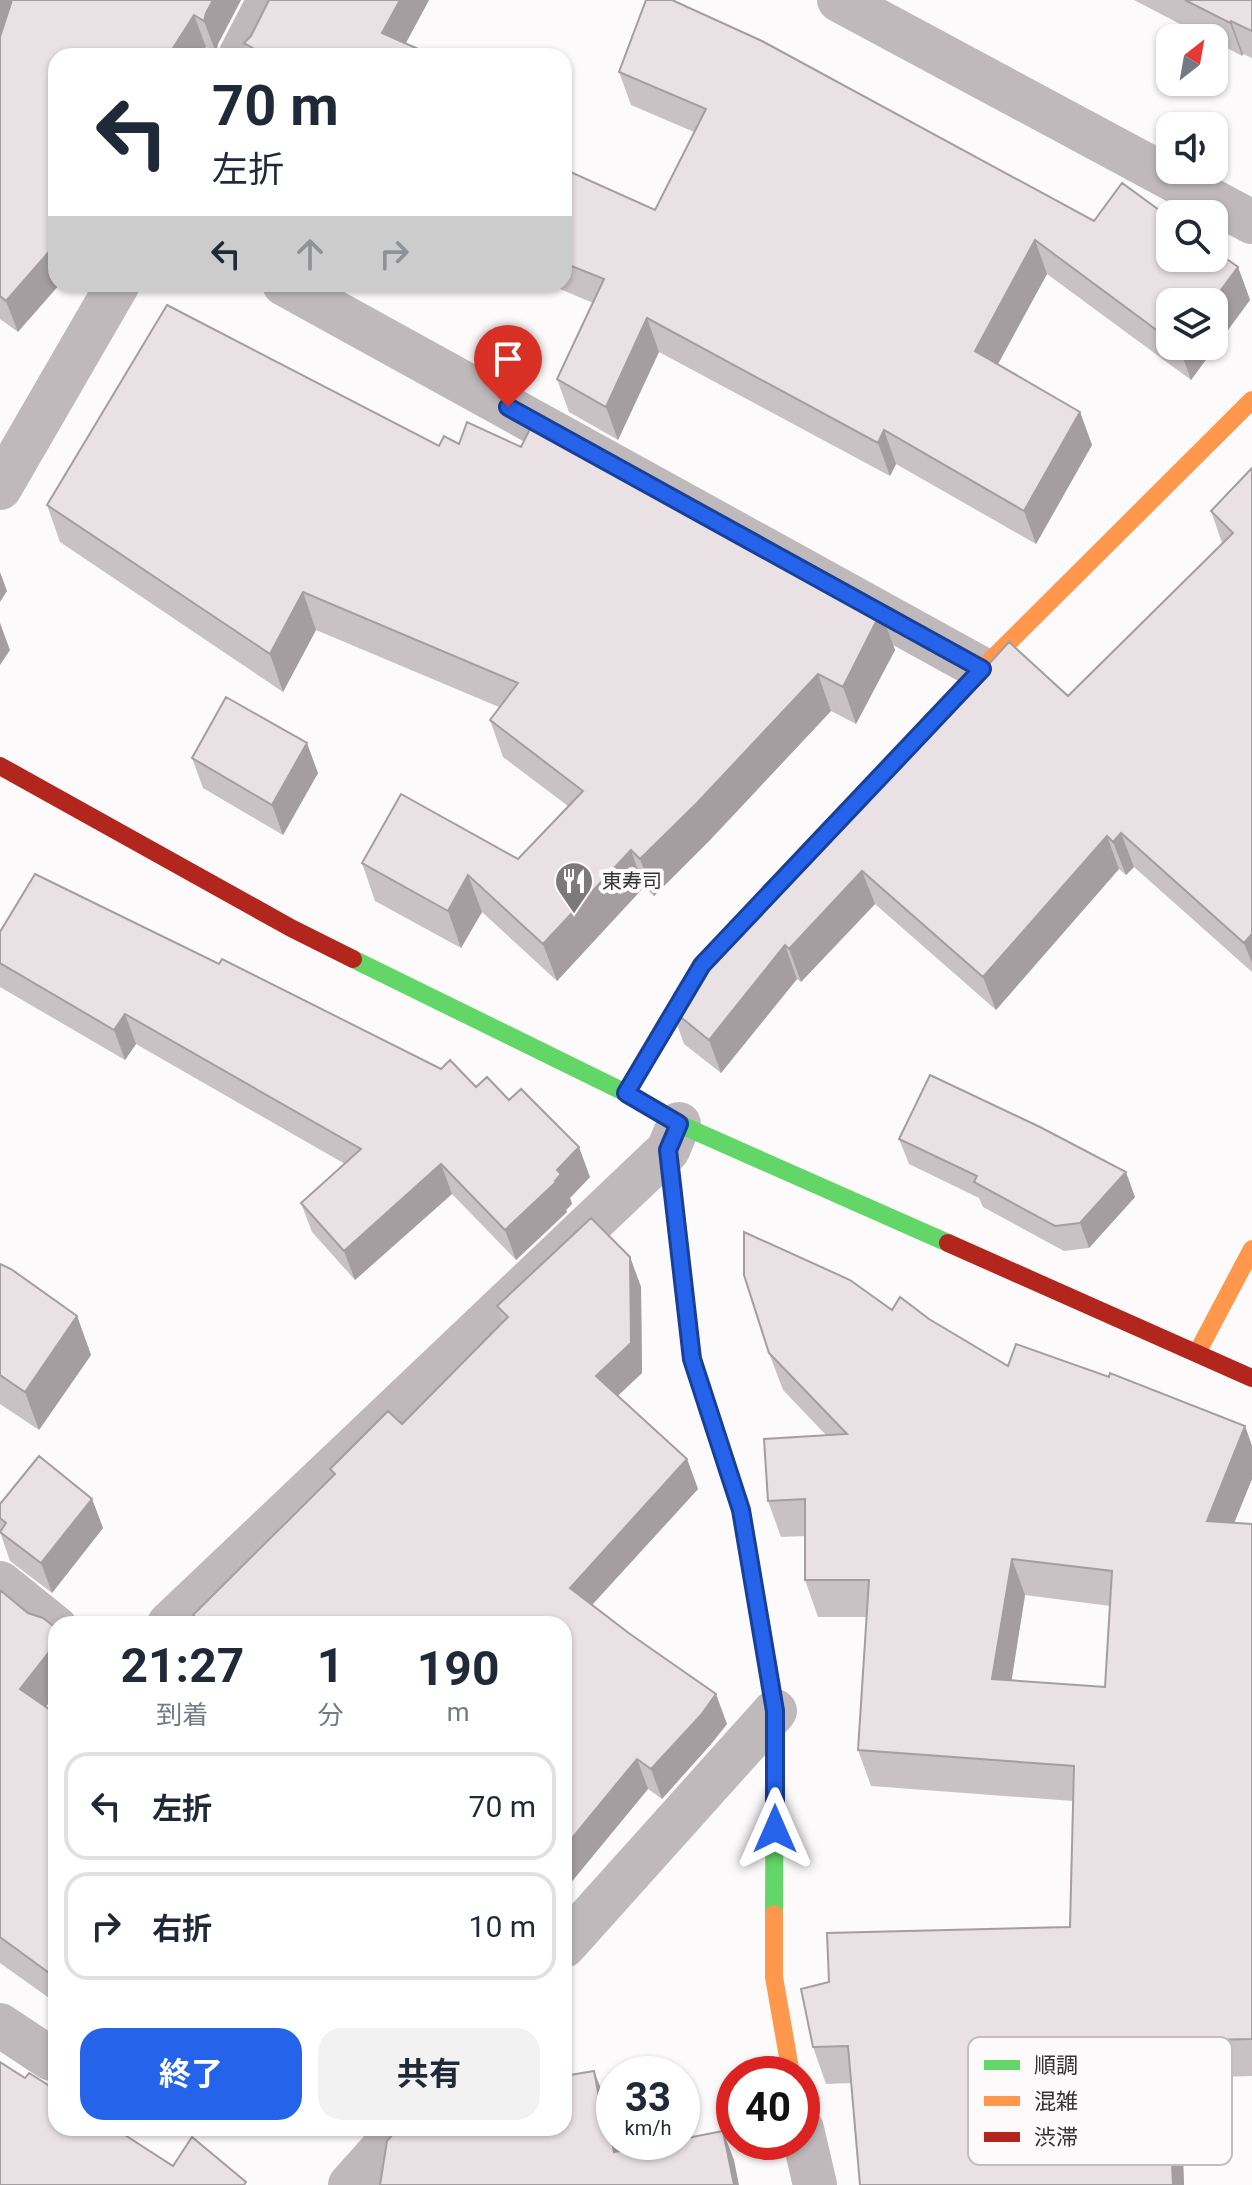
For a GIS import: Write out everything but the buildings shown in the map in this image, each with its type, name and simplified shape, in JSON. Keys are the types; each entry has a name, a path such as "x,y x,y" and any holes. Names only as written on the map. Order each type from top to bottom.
{"street":[{"path":"244,48 269,0"},
{"path":"839,0 1252,222"},
{"path":"0,488 113,292"},
{"path":"299,292 982,669"},
{"path":"874,783 982,669 1252,400"},
{"path":"0,766 291,928 626,1093 673,1137 1252,1378"},
{"path":"626,1093 702,965 712,954"},
{"path":"177,1616 673,1137"},
{"path":"673,1137 692,1359 741,1510 775,1711 774,1977 788,2056"},
{"path":"1197,1353 1252,1249"},
{"path":"0,1583 48,1622"},
{"path":"572,1937 775,1711"},
{"path":"0,2025 48,2057"},
{"path":"350,2185 394,2136"},
{"path":"809,2160 815,2185"}],"traffic: fast":[{"path":"353,959 626,1093 679,1124 948,1243"},
{"path":"710,1415 741,1510 775,1711 774,1914"}],"traffic: slow":[{"path":"889,767 982,669 1252,400"},
{"path":"626,1093 705,962"},
{"path":"1197,1353 1252,1249"},
{"path":"774,1914 774,1977 788,2056"}],"traffic: jam":[{"path":"0,766 291,928 353,959"},
{"path":"668,1150 692,1359 710,1415"},
{"path":"948,1243 1252,1378"}],"place":[{"name":"東寿司","path":"574,915"}],"route":[{"path":"508,407 982,669 702,965 626,1093 679,1124 668,1150 692,1359 741,1510 775,1711 775,1829"}]}
